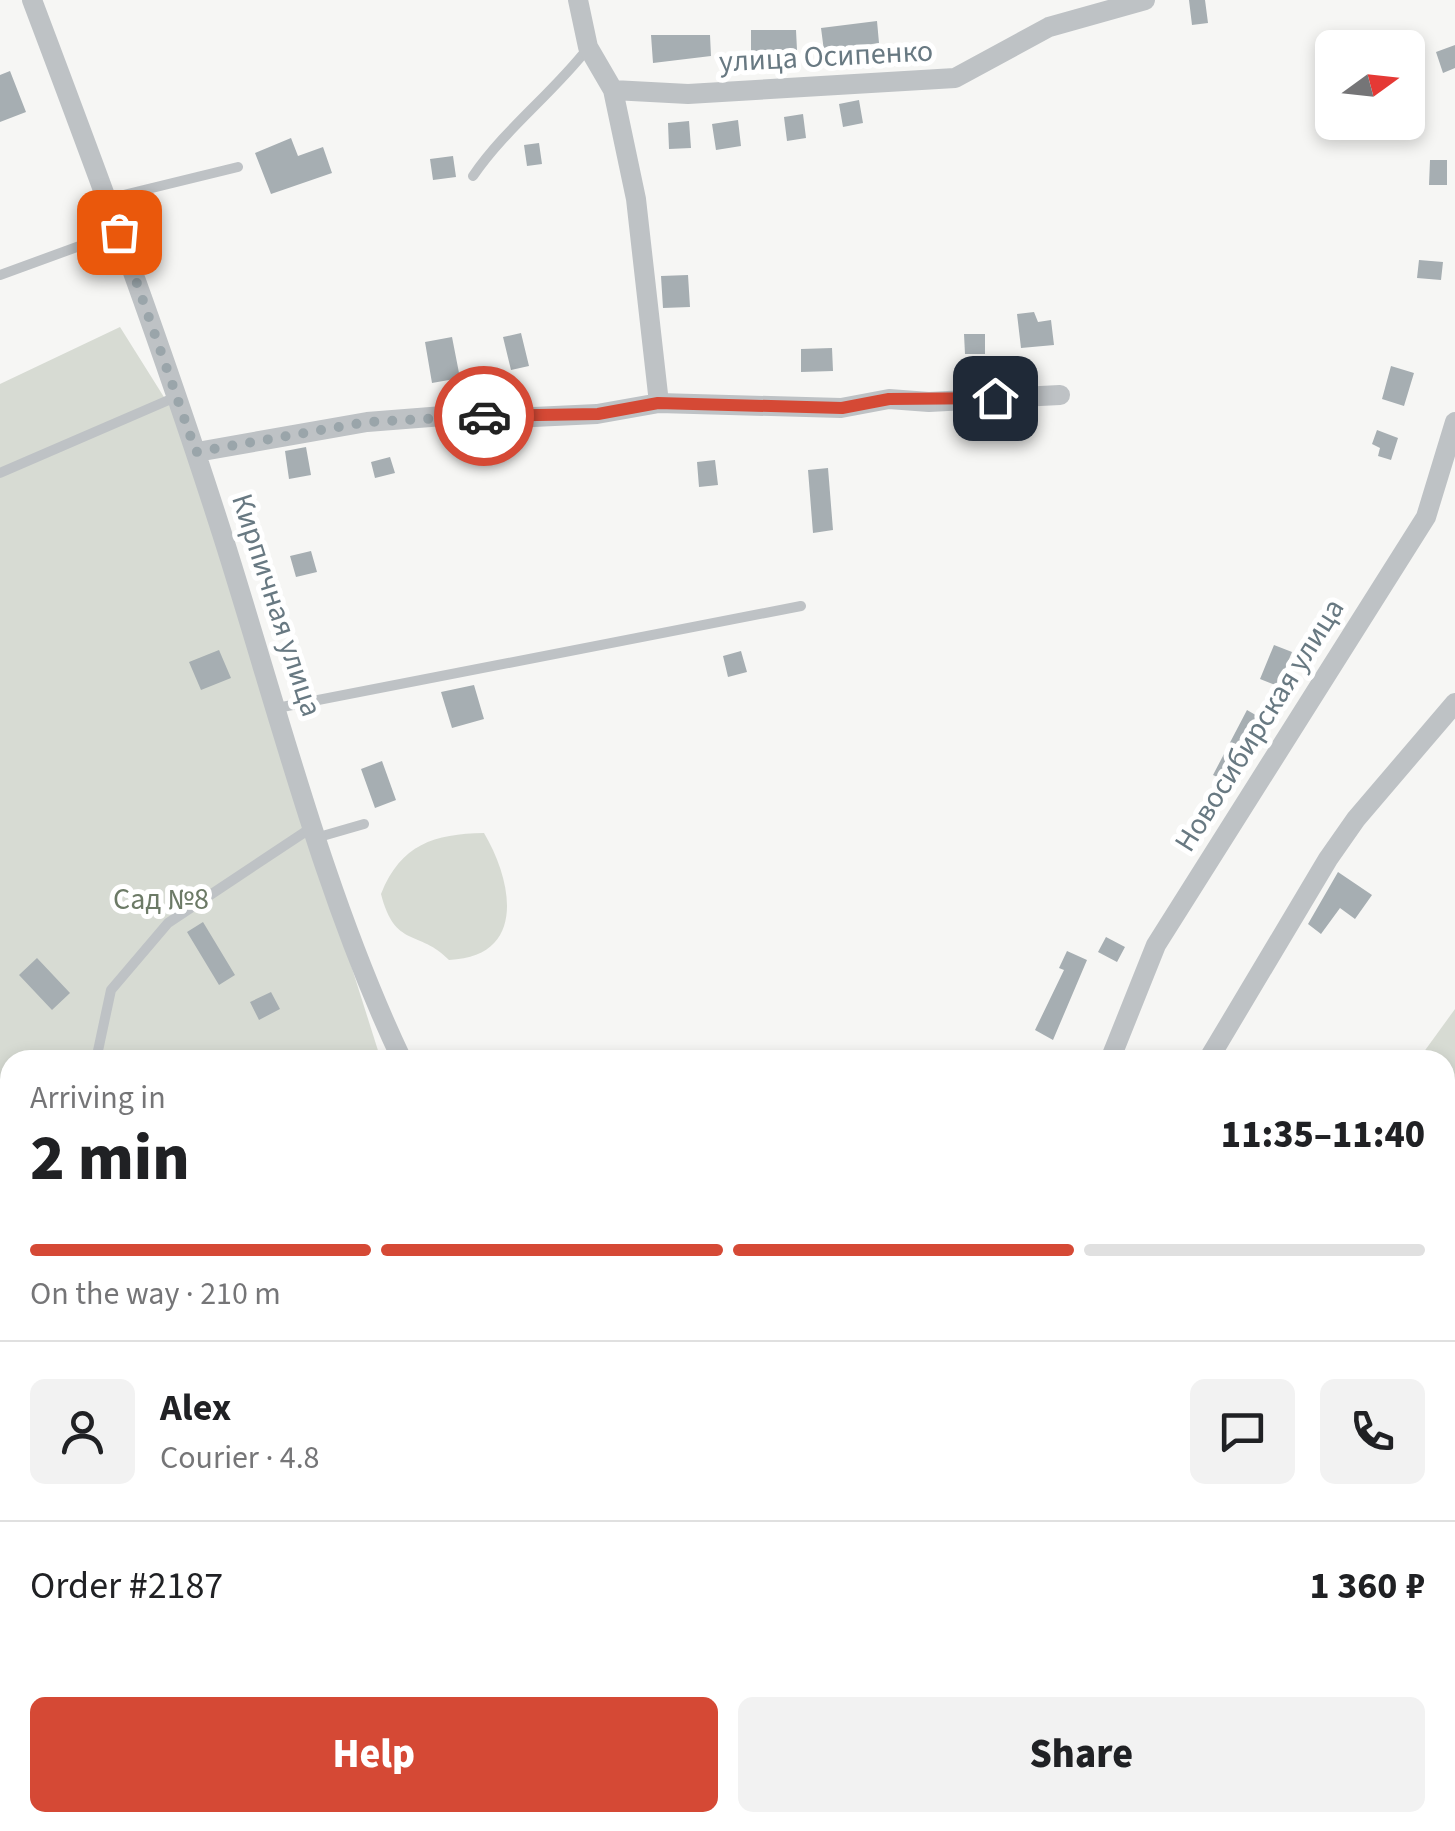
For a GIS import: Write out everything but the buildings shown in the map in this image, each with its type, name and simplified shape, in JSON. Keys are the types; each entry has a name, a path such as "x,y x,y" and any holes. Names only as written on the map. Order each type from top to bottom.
{"street":[{"name":"Кирпичная улица","path":"32,0 179,396 317,831 376,1001 398,1050"},
{"path":"578,0 588,47 613,90 636,199 658,403"},
{"name":"улица Осипенко","path":"613,90 688,94 955,78 1050,26 1145,0"},
{"path":"196,452 367,422 456,415 512,418 598,414 658,403 842,408 889,399 929,402 1060,395"},
{"name":"Новосибирская улица","path":"1114,1050 1156,946 1426,517 1455,422"},
{"path":"1214,1050 1346,832 1455,703"}],"lane":[{"path":"472,176 499,138 558,86 588,47"},
{"path":"107,199 238,168"},
{"path":"0,275 119,232"},
{"path":"0,472 179,396"},
{"path":"278,708 801,606"},
{"path":"98,1050 111,990 168,923 317,831 364,824"}],"green space":[{"name":"Сад №8","path":"120,327 179,421 378,1050 0,1050 0,384"},
{"path":"484,833 502,873 507,914 502,931 491,946 474,956 449,960 401,931 393,923 381,894 398,864 421,845 450,836"},
{"path":"1455,1009 1455,1050 1425,1050"}],"way so far":[{"path":"119,232 196,452 367,422 484,416"}],"route":[{"path":"484,416 598,414 658,403 842,408 889,399 929,402 995,398"}]}
